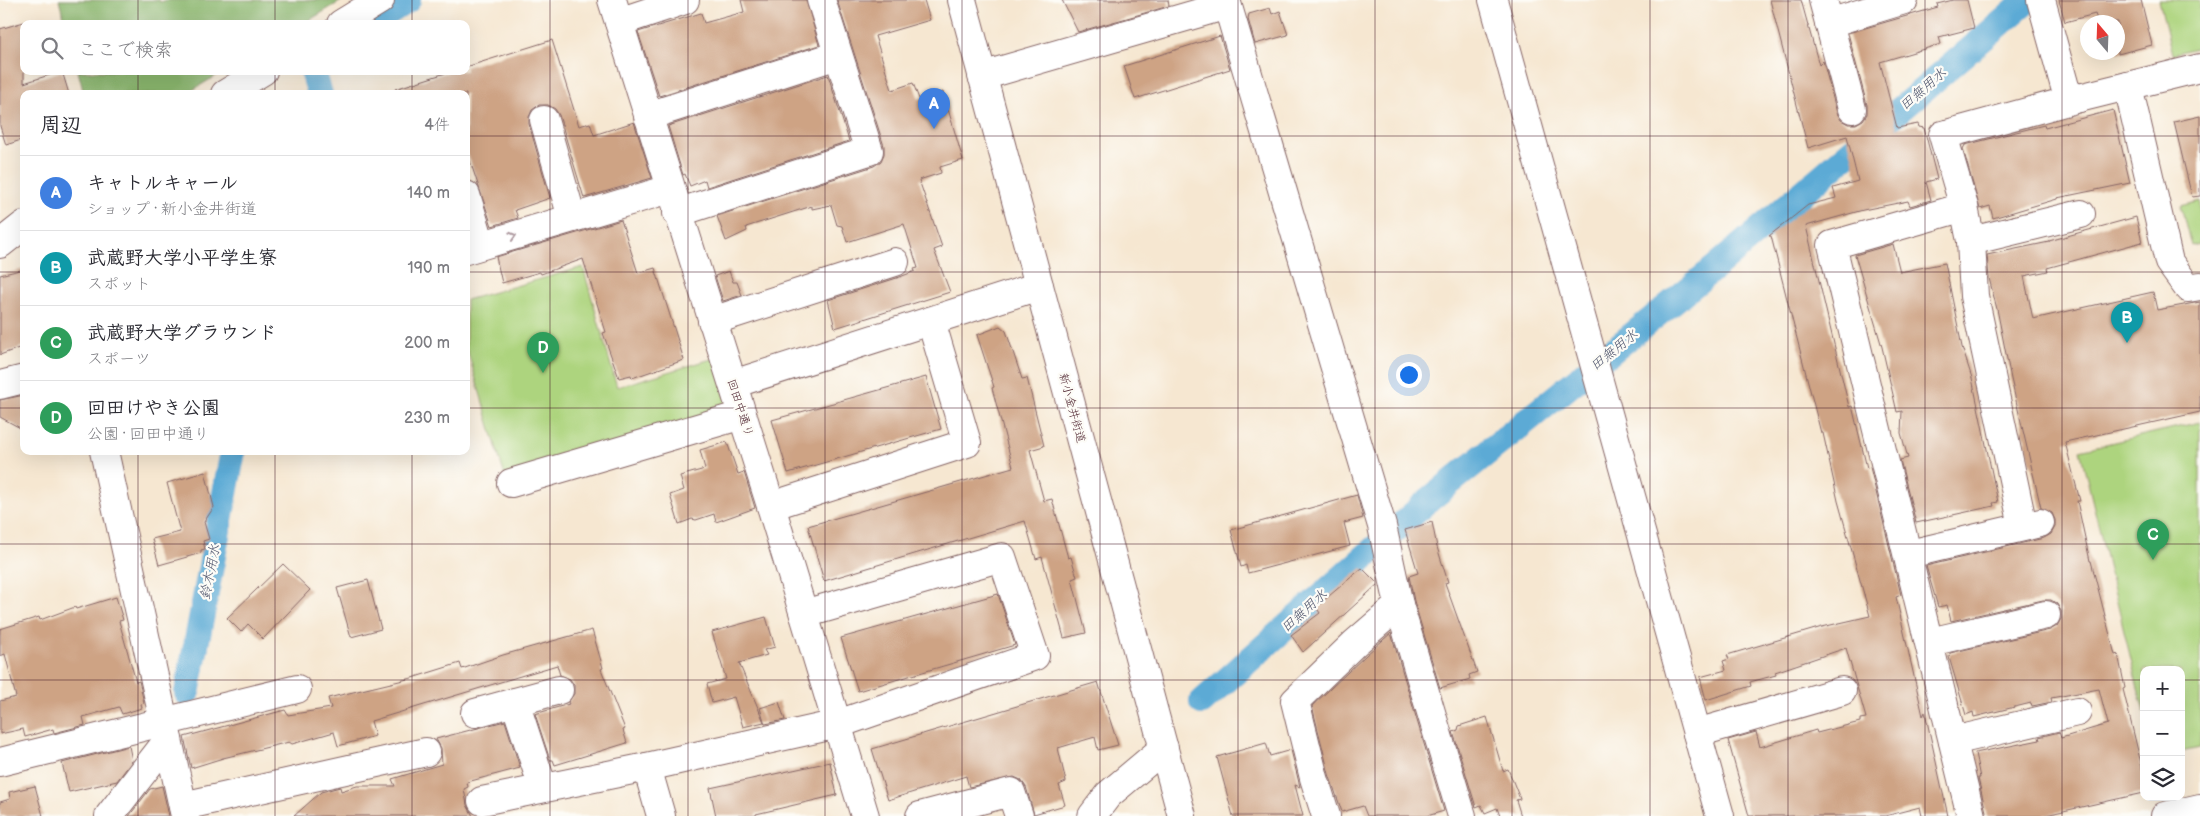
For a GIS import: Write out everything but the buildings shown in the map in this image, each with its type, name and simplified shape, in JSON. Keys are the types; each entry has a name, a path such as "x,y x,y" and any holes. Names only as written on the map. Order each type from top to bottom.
{"street":[{"path":"348,20 380,0"},
{"path":"615,11 685,0"},
{"path":"470,221 474,247 572,218 674,201 869,151 821,0"},
{"name":"新小金井街道","path":"962,0 1182,816"},
{"path":"1493,0 1720,816"},
{"path":"1852,109 1826,11 1904,0"},
{"path":"982,76 1227,2 1384,535 1399,605 1462,816"},
{"path":"2041,2 2065,87 2069,94 2079,98"},
{"name":"回田中通り","path":"615,11 771,506 865,816"},
{"path":"648,116 838,55"},
{"path":"1909,554 2032,525 1974,296 1971,241 1964,207 1943,135 2200,68"},
{"path":"232,90 256,75"},
{"path":"2128,86 2169,262 2188,288 2200,286"},
{"path":"544,120 572,218"},
{"path":"1964,207 1832,244 1909,554 1971,816"},
{"path":"1971,241 2081,214"},
{"path":"0,244 20,228"},
{"path":"712,322 895,262"},
{"path":"732,384 1039,286"},
{"path":"771,506 967,443 931,320"},
{"path":"0,385 20,380"},
{"path":"511,483 742,415"},
{"path":"105,455 184,811 426,752"},
{"path":"482,801 647,767 838,724 1035,656 1002,557 804,614"},
{"path":"1326,816 1314,778 1295,701 1355,643 1399,605"},
{"path":"1930,642 2046,615"},
{"path":"0,762 166,731 281,686"},
{"path":"475,713 560,690"},
{"path":"1697,732 1842,690"},
{"path":"515,702 543,788"},
{"path":"1953,741 2077,712"},
{"path":"109,816 166,731"},
{"path":"1092,816 1108,795 1164,748"},
{"path":"647,767 661,816"},
{"path":"920,816 1012,792 1019,816"},
{"path":"2165,816 2200,808"}],"green space":[{"path":"59,0 159,0 160,2 167,0 343,0 310,20 64,20"},
{"path":"2159,0 2200,0 2200,47 2172,54"},
{"path":"79,75 217,75 193,90 83,90"},
{"path":"2200,201 2200,244 2191,246 2181,206"},
{"path":"583,267 617,387 715,358 729,410 506,480 470,359 470,299"},
{"path":"2200,422 2200,748 2185,751 2185,666 2140,666 2140,697 2080,450"}],"waterway":[{"name":"鈴木用水","path":"376,20 408,0"},
{"name":"田無用水","path":"1202,702 1429,500 1717,266 2028,0"},
{"name":"鈴木用水","path":"314,75 319,90"},
{"name":"鈴木用水","path":"187,693 232,455"},
{"path":"184,708 187,693"}],"place":[{"name":"キャトルキャール","path":"934,129"},
{"name":"武蔵野大学小平学生寮","path":"2127,343"},
{"name":"回田けやき公園","path":"543,373"},
{"name":"武蔵野大学グラウンド","path":"2153,560"}]}
